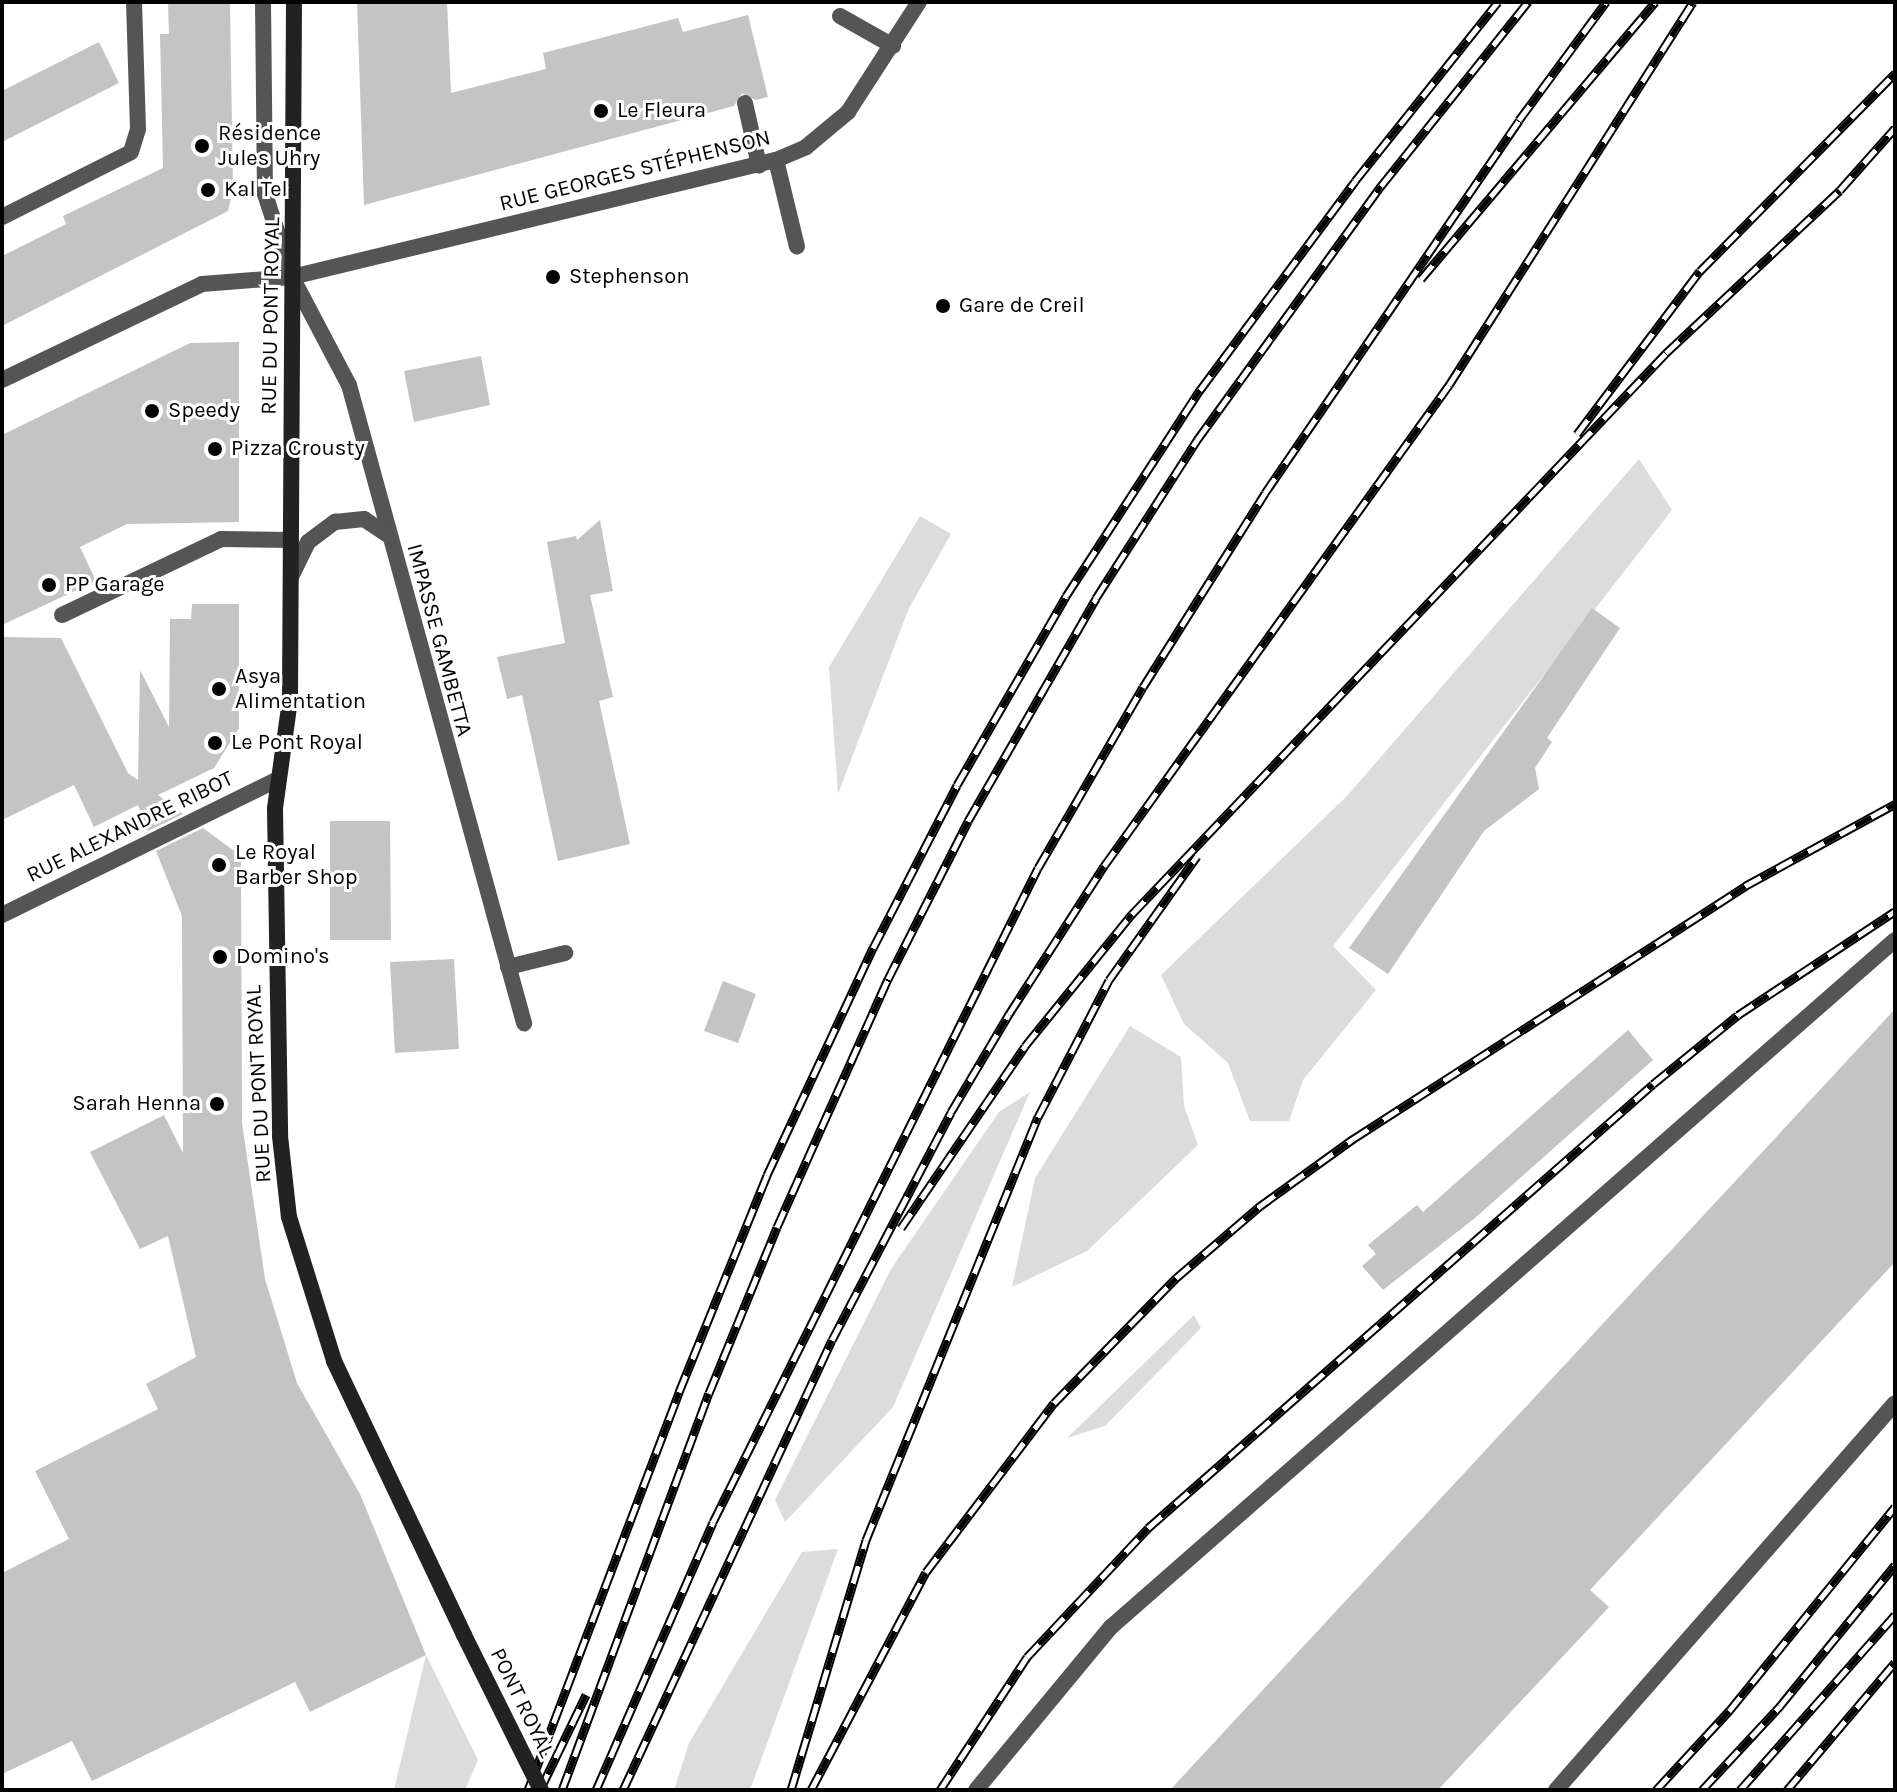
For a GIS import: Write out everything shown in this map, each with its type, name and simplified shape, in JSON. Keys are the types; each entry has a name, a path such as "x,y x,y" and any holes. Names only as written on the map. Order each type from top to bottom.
{"main road":[{"name":"RUE DU PONT ROYAL","path":"294,9 290,700 278,779 276,1047 289,1217 334,1361 464,1635"},
{"name":"PONT ROYAL","path":"464,1635 541,1790"}],"street":[{"path":"2,217 131,152 138,129 134,2"},
{"name":"IMPASSE GAMBETTA","path":"263,2 265,194 292,277 349,385 524,1023"},
{"name":"RUE GEORGES STÉPHENSON","path":"2,380 202,284 292,277 768,162 829,132 848,112 919,2"},
{"path":"840,16 893,46"},
{"path":"745,103 797,247"},
{"path":"291,579 308,542 335,522 364,519 388,535"},
{"path":"62,615 221,539 291,540"},
{"name":"RUE ALEXANDRE RIBOT","path":"2,915 278,779"},
{"path":"976,1790 1111,1627 1895,940"},
{"path":"508,967 565,953"},
{"path":"1556,1790 1895,1403"}],"shaded area":[{"path":"1639,459 1672,510 1333,946 1376,990 1303,1080 1289,1121 1250,1121 1228,1063 1184,1024 1161,975 1347,796"},
{"path":"920,516 951,534 909,608 838,794 829,667"},
{"path":"1130,1026 1181,1057 1184,1106 1198,1145 1087,1251 1012,1287 1035,1178"},
{"path":"1030,1092 893,1407 785,1522 775,1500 891,1269 999,1112"},
{"path":"1194,1315 1201,1328 1105,1426 1067,1438"},
{"path":"838,1549 750,1790 674,1790 689,1743 802,1552"},
{"path":"426,1655 478,1760 465,1790 394,1790"}],"building":[{"name":"Résidence Jules Uhry","path":"168,2 230,2 233,191 228,211 2,326 2,256 66,224 63,216 163,168 160,34 169,34"},
{"name":"Le Fleura","path":"357,2 447,2 451,93 546,69 543,53 678,18 683,32 748,15 768,97 756,100 742,93 734,106 364,205"},
{"path":"99,42 119,83 2,142 2,91"},
{"path":"239,342 239,522 127,524 80,547 96,581 2,625 2,435 190,343"},
{"path":"481,356 490,405 414,422 404,371"},
{"path":"600,520 613,591 590,595 613,697 599,701 630,844 558,861 522,695 507,699 497,657 565,643 547,542 576,536 577,540"},
{"path":"192,604 239,604 239,728 214,768 158,795 183,814 148,831 138,805 94,827 74,785 2,820 2,637 61,638 128,773 138,780 140,670 169,727 170,619 191,619"},
{"path":"1592,608 1620,628 1547,738 1552,742 1535,768 1539,789 1484,831 1388,974 1349,948"},
{"path":"330,821 390,821 391,940 330,940"},
{"path":"203,828 241,856 242,1123 265,1279 297,1383 360,1494 426,1655 310,1712 295,1682 92,1781 72,1741 2,1774 2,1573 69,1539 35,1471 158,1409 146,1384 196,1357 168,1236 140,1249 90,1152 164,1115 183,1153 182,916 156,851"},
{"path":"454,959 459,1049 395,1053 390,962"},
{"path":"723,981 756,994 738,1043 704,1031"},
{"path":"1895,1009 1895,1262 1590,1590 1609,1607 1438,1790 1170,1790"},
{"path":"1628,1030 1653,1060 1475,1218 1383,1290 1362,1266 1376,1254 1368,1245 1417,1205 1423,1212"}],"railway":[{"path":"528,1790 679,1392 767,1175 873,948 957,785 1066,596 1200,390 1355,181 1498,2"},
{"path":"562,1790 709,1393 777,1227 888,979 968,821 1096,598 1197,440 1381,186 1528,2"},
{"path":"596,1790 713,1522 1038,868 1143,687 1265,493 1519,120 1606,2"},
{"path":"1421,279 1655,2"},
{"path":"623,1790 832,1340 951,1112 1009,1014 1104,866 1449,385 1693,2"},
{"path":"1577,434 1700,271 1895,73"},
{"path":"901,1228 1025,1046 1132,914 1666,353 1840,190 1895,128"},
{"path":"811,1790 926,1572 1054,1403 1176,1278 1260,1206 1353,1139 1745,886 1895,804"},
{"path":"791,1790 866,1540 1038,1117 1109,980 1197,856"},
{"path":"940,1790 1027,1657 1148,1528 1653,1084 1738,1015 1895,911"},
{"path":"1656,1790 1729,1711 1895,1507"},
{"path":"1702,1790 1780,1706 1895,1565"},
{"path":"1740,1790 1895,1615"},
{"path":"1787,1790 1895,1662"},
{"path":"540,1790 586,1695"}],"place":[{"name":"Le Fleura","path":"601,111"},
{"name":"Résidence Jules Uhry","path":"202,146"},
{"name":"Kal Tel","path":"208,190"},
{"name":"Stephenson","path":"553,277"},
{"name":"Gare de Creil","path":"943,306"},
{"name":"Speedy","path":"152,411"},
{"name":"Pizza Crousty","path":"215,449"},
{"name":"PP Garage","path":"49,585"},
{"name":"Asya Alimentation","path":"219,689"},
{"name":"Le Pont Royal","path":"215,743"},
{"name":"Le Royal Barber Shop","path":"219,865"},
{"name":"Domino's","path":"220,957"},
{"name":"Sarah Henna","path":"217,1104"}]}
